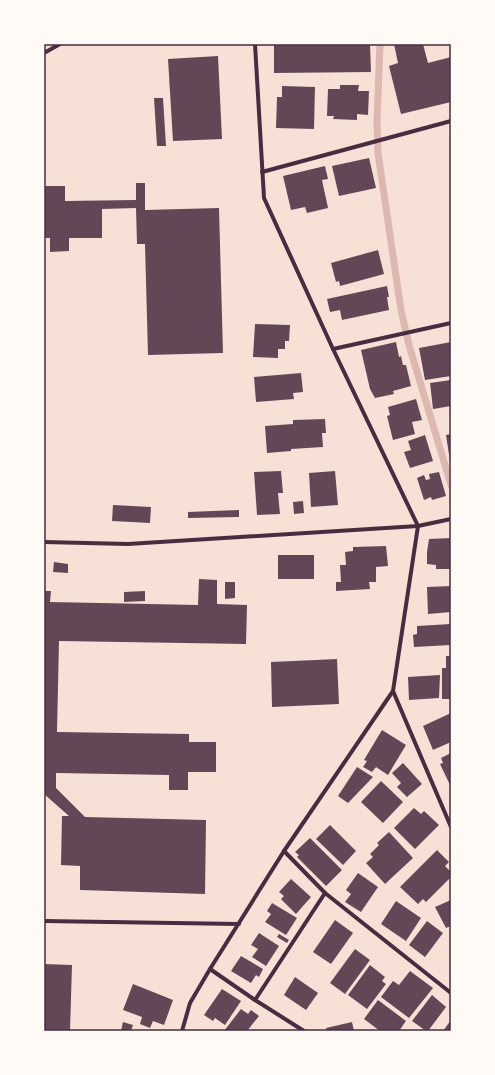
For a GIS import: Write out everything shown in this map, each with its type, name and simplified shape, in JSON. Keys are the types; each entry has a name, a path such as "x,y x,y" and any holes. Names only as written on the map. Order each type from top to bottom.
{"street":[{"path":"44,53 60,44"},
{"path":"182,1031 190,1002 210,968 284,851 393,691 418,526 333,349 264,198 255,44"},
{"path":"262,172 451,121"},
{"path":"333,349 451,324"},
{"path":"44,542 128,544 418,526 451,519"},
{"path":"393,691 451,827"},
{"path":"284,851 325,893 451,993"},
{"path":"255,1000 325,893"},
{"path":"44,921 238,924"},
{"path":"210,968 255,1000 304,1031"}],"building":[{"path":"274,44 370,44 371,72 274,73"},
{"path":"394,44 423,44 428,63 451,57 451,102 401,114 389,66 398,63"},
{"path":"218,56 222,139 173,141 168,59"},
{"path":"340,85 359,85 358,91 369,91 368,115 357,114 357,120 333,119 334,116 327,116 328,89 340,89"},
{"path":"282,86 315,87 314,129 276,128 277,97 282,97"},
{"path":"154,98 163,98 166,146 157,146"},
{"path":"369,158 376,188 339,196 332,166"},
{"path":"325,166 328,179 322,180 328,208 307,213 305,207 291,210 283,176"},
{"path":"136,183 145,183 145,210 219,208 223,353 148,355 145,244 137,244 136,208 102,209 102,238 69,238 69,251 50,252 50,238 44,238 45,186 65,186 65,201 136,200"},
{"path":"378,250 384,274 340,286 339,281 336,282 331,263"},
{"path":"387,286 389,310 342,320 340,310 330,312 327,299"},
{"path":"255,324 290,325 289,341 285,341 285,349 278,349 278,358 253,357"},
{"path":"396,342 399,357 401,356 403,365 406,365 411,386 393,391 394,394 375,398 370,389 361,350"},
{"path":"451,342 451,376 425,380 419,348"},
{"path":"301,373 303,392 293,393 294,399 256,402 254,377"},
{"path":"451,380 451,406 433,409 430,383"},
{"path":"416,399 422,420 412,422 415,434 393,440 387,416 390,415 388,407"},
{"path":"325,419 326,433 322,433 323,447 291,449 291,451 267,453 265,426 293,424 293,420"},
{"path":"451,434 451,461 450,461 446,435"},
{"path":"425,435 433,461 410,468 404,452 411,450 408,441"},
{"path":"281,471 283,493 278,493 280,514 257,515 254,472"},
{"path":"335,471 338,505 311,507 309,473"},
{"path":"439,472 446,496 432,500 431,497 424,500 417,478 424,475 426,480 430,479 429,474"},
{"path":"303,501 304,513 294,514 293,502"},
{"path":"113,505 151,507 150,523 112,521"},
{"path":"239,510 239,517 188,518 188,512"},
{"path":"451,538 451,569 436,569 436,565 427,564 429,539"},
{"path":"386,546 388,566 376,567 376,582 369,582 370,589 336,591 336,582 341,582 340,565 346,565 345,552 353,551 353,547"},
{"path":"278,555 314,555 314,579 278,579"},
{"path":"54,562 68,564 68,573 53,572"},
{"path":"199,579 217,580 217,604 247,605 246,644 59,641 57,732 189,734 189,742 216,742 216,772 188,772 188,790 169,790 169,775 56,773 56,788 85,817 206,820 205,894 80,890 80,866 61,865 62,816 69,816 44,794 44,591 51,591 50,602 198,605"},
{"path":"225,582 235,582 235,598 225,599"},
{"path":"451,586 451,612 428,614 427,587"},
{"path":"145,591 145,601 124,602 124,592"},
{"path":"451,624 451,645 414,647 413,635 417,634 417,626"},
{"path":"446,656 451,656 451,699 442,699 442,668 446,668"},
{"path":"337,659 339,704 272,707 271,662"},
{"path":"440,675 439,698 409,700 408,677"},
{"path":"451,713 451,742 433,750 423,726"},
{"path":"382,730 406,745 388,775 376,767 372,772 363,767 367,761 364,760"},
{"path":"451,753 450,785 440,764 443,763 441,758"},
{"path":"403,763 422,784 407,797 397,787 401,783 392,773"},
{"path":"357,767 373,777 348,803 338,796"},
{"path":"381,781 403,802 383,823 361,802"},
{"path":"414,808 421,814 424,811 439,825 415,849 394,828"},
{"path":"330,825 356,851 343,865 316,839"},
{"path":"389,832 413,858 385,884 366,863 373,857 370,854 379,845 377,843"},
{"path":"310,838 342,870 326,886 297,857 299,855 295,852"},
{"path":"437,850 449,862 445,866 451,872 451,877 426,902 423,899 418,904 400,887"},
{"path":"358,873 378,887 361,912 345,902 351,894 346,890"},
{"path":"291,879 311,897 296,914 281,899 284,896 279,892"},
{"path":"451,900 451,926 446,928 435,907"},
{"path":"396,901 421,918 406,941 381,924"},
{"path":"272,903 297,918 286,935 265,922 271,914 267,911"},
{"path":"335,920 353,933 331,964 313,952"},
{"path":"427,921 443,933 425,957 409,945"},
{"path":"259,933 279,946 266,966 252,957 258,949 251,945"},
{"path":"279,934 289,940 287,943 277,937"},
{"path":"355,949 370,960 345,994 330,983"},
{"path":"241,956 263,969 259,977 256,975 251,983 231,971"},
{"path":"44,964 72,965 70,1031 44,1031"},
{"path":"370,965 385,977 382,981 386,984 367,1009 348,995"},
{"path":"410,971 433,988 409,1018 381,997 393,981 399,985"},
{"path":"295,977 318,993 306,1010 284,995"},
{"path":"133,984 173,1000 164,1025 153,1021 150,1028 140,1024 142,1017 123,1010"},
{"path":"222,989 241,1001 225,1025 215,1018 213,1021 204,1015"},
{"path":"432,995 446,1007 428,1031 426,1031 412,1021"},
{"path":"378,1000 406,1021 399,1031 380,1031 364,1019"},
{"path":"241,1009 248,1014 251,1010 259,1016 247,1031 224,1031"},
{"path":"451,1020 451,1031 443,1031"},
{"path":"123,1022 133,1025 131,1031 121,1031"},
{"path":"352,1022 354,1031 326,1031 326,1028"}],"waterway":[{"path":"380,44 377,121 378,153 401,310 409,345 451,485"}]}
